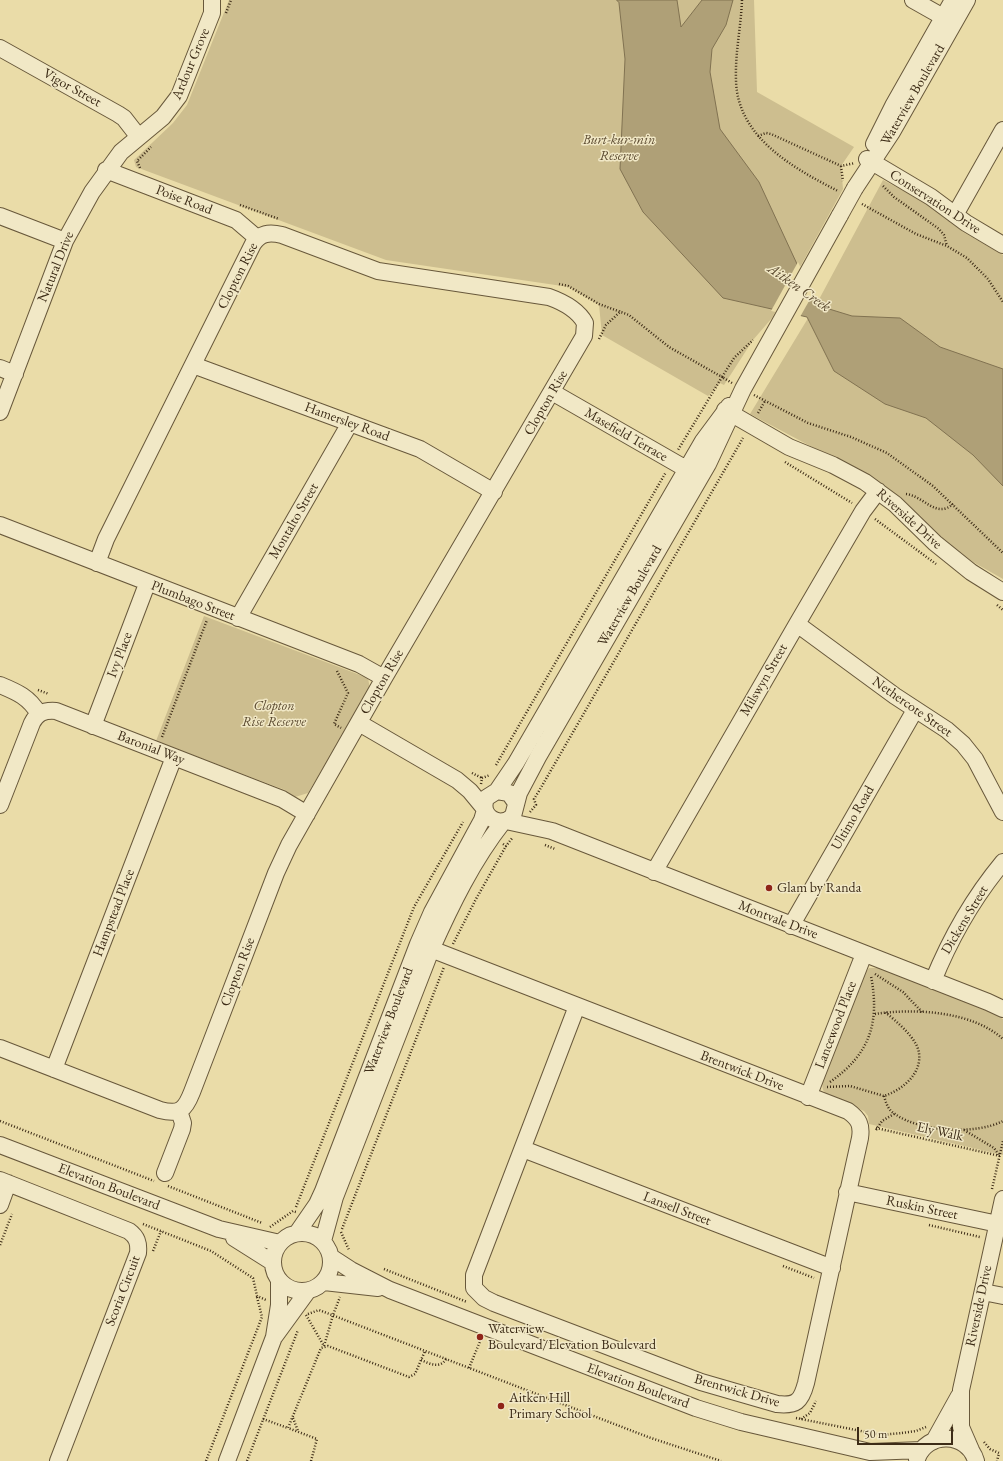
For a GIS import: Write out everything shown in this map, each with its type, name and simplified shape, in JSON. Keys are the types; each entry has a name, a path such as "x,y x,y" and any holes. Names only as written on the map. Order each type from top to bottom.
{"street":[{"name":"Ardour Grove","path":"138,136 163,117 179,96 212,13 212,0"},
{"path":"913,0 949,20"},
{"name":"Waterview Boulevard","path":"949,20 953,0"},
{"name":"Waterview Boulevard","path":"520,807 538,757 686,469 703,441 729,412 743,388 840,215 850,191 870,161 887,117 949,20 967,0"},
{"name":"Vigor Street","path":"0,48 118,114 124,118 138,136"},
{"path":"955,215 1003,130"},
{"name":"Natural Drive","path":"0,412 65,242 92,192 106,170 121,152 138,136"},
{"name":"Conservation Drive","path":"870,161 931,197 955,215 1003,245"},
{"name":"Poise Road","path":"106,170 236,220 257,238"},
{"path":"0,216 65,242"},
{"name":"Clopton Rise","path":"97,563 106,539 257,238 263,234 274,233 378,271 539,296 559,301 578,314 585,323 586,328 584,336 384,678 289,845 276,873 187,1103 179,1111"},
{"name":"Hamersley Road","path":"193,365 420,449 494,492"},
{"path":"0,368 15,374"},
{"name":"Masefield Terrace","path":"552,392 700,477"},
{"name":"Waterview Boulevard","path":"495,791 516,762 700,477 723,436 729,412"},
{"name":"Riverside Drive","path":"729,412 789,447 849,472 883,495 935,543 971,572 1003,592"},
{"name":"Montalto Street","path":"238,618 350,423"},
{"name":"Milswyn Street","path":"654,872 863,510 883,495"},
{"name":"Plumbago Street","path":"0,525 147,584 208,617 238,618 359,664 384,678"},
{"name":"Ivy Place","path":"94,726 147,584"},
{"name":"Nethercote Street","path":"797,624 915,710 947,730 963,744 976,759 1003,812"},
{"path":"0,685 26,697 33,703 39,714 32,723 0,805"},
{"name":"Ultimo Road","path":"791,926 915,710"},
{"name":"Baronial Way","path":"39,714 44,711 56,711 282,799 307,814"},
{"path":"355,729 457,780 495,791 509,793 520,807 513,816 505,821 492,820 470,791 457,780"},
{"name":"Hampstead Place","path":"54,1069 174,757"},
{"path":"485,809 486,798 495,791"},
{"name":"Montvale Drive","path":"520,807 552,831"},
{"name":"Waterview Boulevard","path":"323,1241 362,1109 424,947 432,912 482,820 485,809"},
{"name":"Waterview Boulevard","path":"424,947 449,911 482,851 505,821"},
{"name":"Montvale Drive","path":"505,821 552,831 1003,1009"},
{"name":"Dickens Street","path":"933,981 942,958 973,904 1003,862"},
{"name":"Brentwick Drive","path":"424,947 577,1006 808,1097 848,1111 859,1121 861,1132 804,1394 800,1400 787,1405 777,1404 701,1382 494,1303 484,1298 474,1288 474,1275 577,1006"},
{"name":"Lancewood Place","path":"808,1097 864,954"},
{"path":"0,1048 160,1110 173,1112 179,1111 183,1124 182,1129 165,1173"},
{"name":"Waterview Boulevard","path":"297,1233 317,1204 362,1109"},
{"name":"Elevation Boulevard","path":"0,1145 219,1229 280,1243"},
{"name":"Lansell Street","path":"523,1149 832,1268"},
{"path":"4,1182 7,1207"},
{"name":"Scoria Circuit","path":"4,1182 129,1231 134,1236 139,1246 138,1253 58,1461"},
{"name":"Ruskin Street","path":"847,1192 998,1224"},
{"name":"Riverside Drive","path":"924,1450 954,1406 961,1390 1003,1199"},
{"name":"Elevation Boulevard","path":"219,1229 272,1262"},
{"path":"297,1233 307,1233 323,1241 331,1257 329,1275 324,1282 307,1292 287,1288 279,1281 274,1272 272,1262 274,1252 280,1243 297,1233"},
{"name":"Elevation Boulevard","path":"331,1257 351,1270 390,1290 696,1408 741,1422 870,1452 888,1461"},
{"path":"226,1461 274,1337 279,1305 279,1281"},
{"name":"Elevation Boulevard","path":"324,1282 390,1290"},
{"path":"274,1337 301,1315 307,1292"},
{"path":"983,1292 1003,1296"},
{"name":"Riverside Drive","path":"961,1390 961,1427 975,1458"},
{"name":"Elevation Boulevard","path":"870,1452 924,1450 944,1438 954,1439 963,1443 975,1458"}],"path":[{"path":"224,20 231,0"},
{"path":"742,0 736,68 737,91 741,108 748,123 758,136 785,161 850,191 916,234 947,246 967,258 981,271 1003,302"},
{"path":"758,136 771,134 841,166 870,161"},
{"path":"142,169 139,167 137,161 152,146"},
{"path":"841,166 850,191"},
{"path":"888,172 881,184 894,198 939,229 944,235 947,246"},
{"path":"236,203 286,222"},
{"path":"553,284 568,286 599,304 629,315 669,347 722,377 808,422 851,437 887,453 927,482 953,504 1003,553"},
{"path":"494,768 722,377 739,352 757,336"},
{"path":"520,807 536,805 534,799 539,790 743,438"},
{"path":"883,495 911,495 918,497 936,509 941,510 947,509 953,504"},
{"path":"162,737 208,617"},
{"path":"330,668 340,674 348,693 334,724 355,729"},
{"path":"295,1212 414,907 464,820"},
{"path":"541,843 562,852"},
{"path":"342,1230 448,956 476,899 506,846"},
{"path":"885,1012 908,1034 919,1052 912,1078 901,1088 884,1096 850,1086 822,1087 841,1074 854,1060 869,1037 875,1014 874,994 870,971 903,992 922,1012"},
{"path":"875,1014 899,1010 965,1019 986,1027 1003,1039"},
{"path":"884,1096 888,1107 894,1114 916,1124 944,1129 963,1130 983,1128 1003,1121"},
{"name":"Ely Walk","path":"894,1114 876,1128 1000,1156"},
{"path":"963,1130 994,1148 1000,1156"},
{"path":"1000,1156 1003,1141"},
{"path":"0,1245 7,1207"},
{"path":"139,1223 211,1251 253,1278 262,1316 206,1461"},
{"path":"257,1296 279,1305"},
{"path":"301,1315 319,1310 648,1437 721,1461"},
{"path":"247,1461 299,1327"},
{"path":"469,1368 480,1339 483,1340"},
{"path":"288,1428 319,1350 324,1346 409,1377 415,1374 425,1351"},
{"path":"421,1360 439,1366 446,1359"},
{"path":"292,1417 298,1432"},
{"path":"264,1419 317,1439 311,1461"},
{"path":"999,1453 1003,1454"}],"green space":[{"name":"Burt-kur-min Reserve","path":"229,0 754,0 757,92 854,147 841,166 843,189 772,318 753,340 724,385 720,383 708,396 602,335 599,305 569,287 386,260 136,167 134,160 173,123 187,105"},
{"path":"883,180 934,207 963,232 1003,255 1003,579 973,562 930,529 878,482 750,414 816,305"},
{"name":"Clopton Rise Reserve","path":"204,616 368,678 370,689 308,793 295,797 285,790 156,741"},
{"path":"869,968 880,968 984,1009 1003,1019 1003,1155 869,1124 868,1116 864,1111 827,1095 823,1090 822,1083 860,979"}],"water":[{"name":"Aitken Creek","path":"617,0 677,0 681,27 702,0 733,0 726,25 712,49 710,72 720,129 759,182 816,305 852,316 900,318 940,347 1003,369 1003,486 973,455 926,418 885,404 834,371 807,317 723,298 643,212 620,169 625,59 619,3"}],"pier":[{"path":"798,262 813,294 800,317 771,311"}],"place":[{"name":"Glam by Randa","path":"769,888"},
{"name":"Waterview Boulevard/Elevation Boulevard","path":"480,1337"},
{"name":"Aitken Hill Primary School","path":"501,1406"}]}
